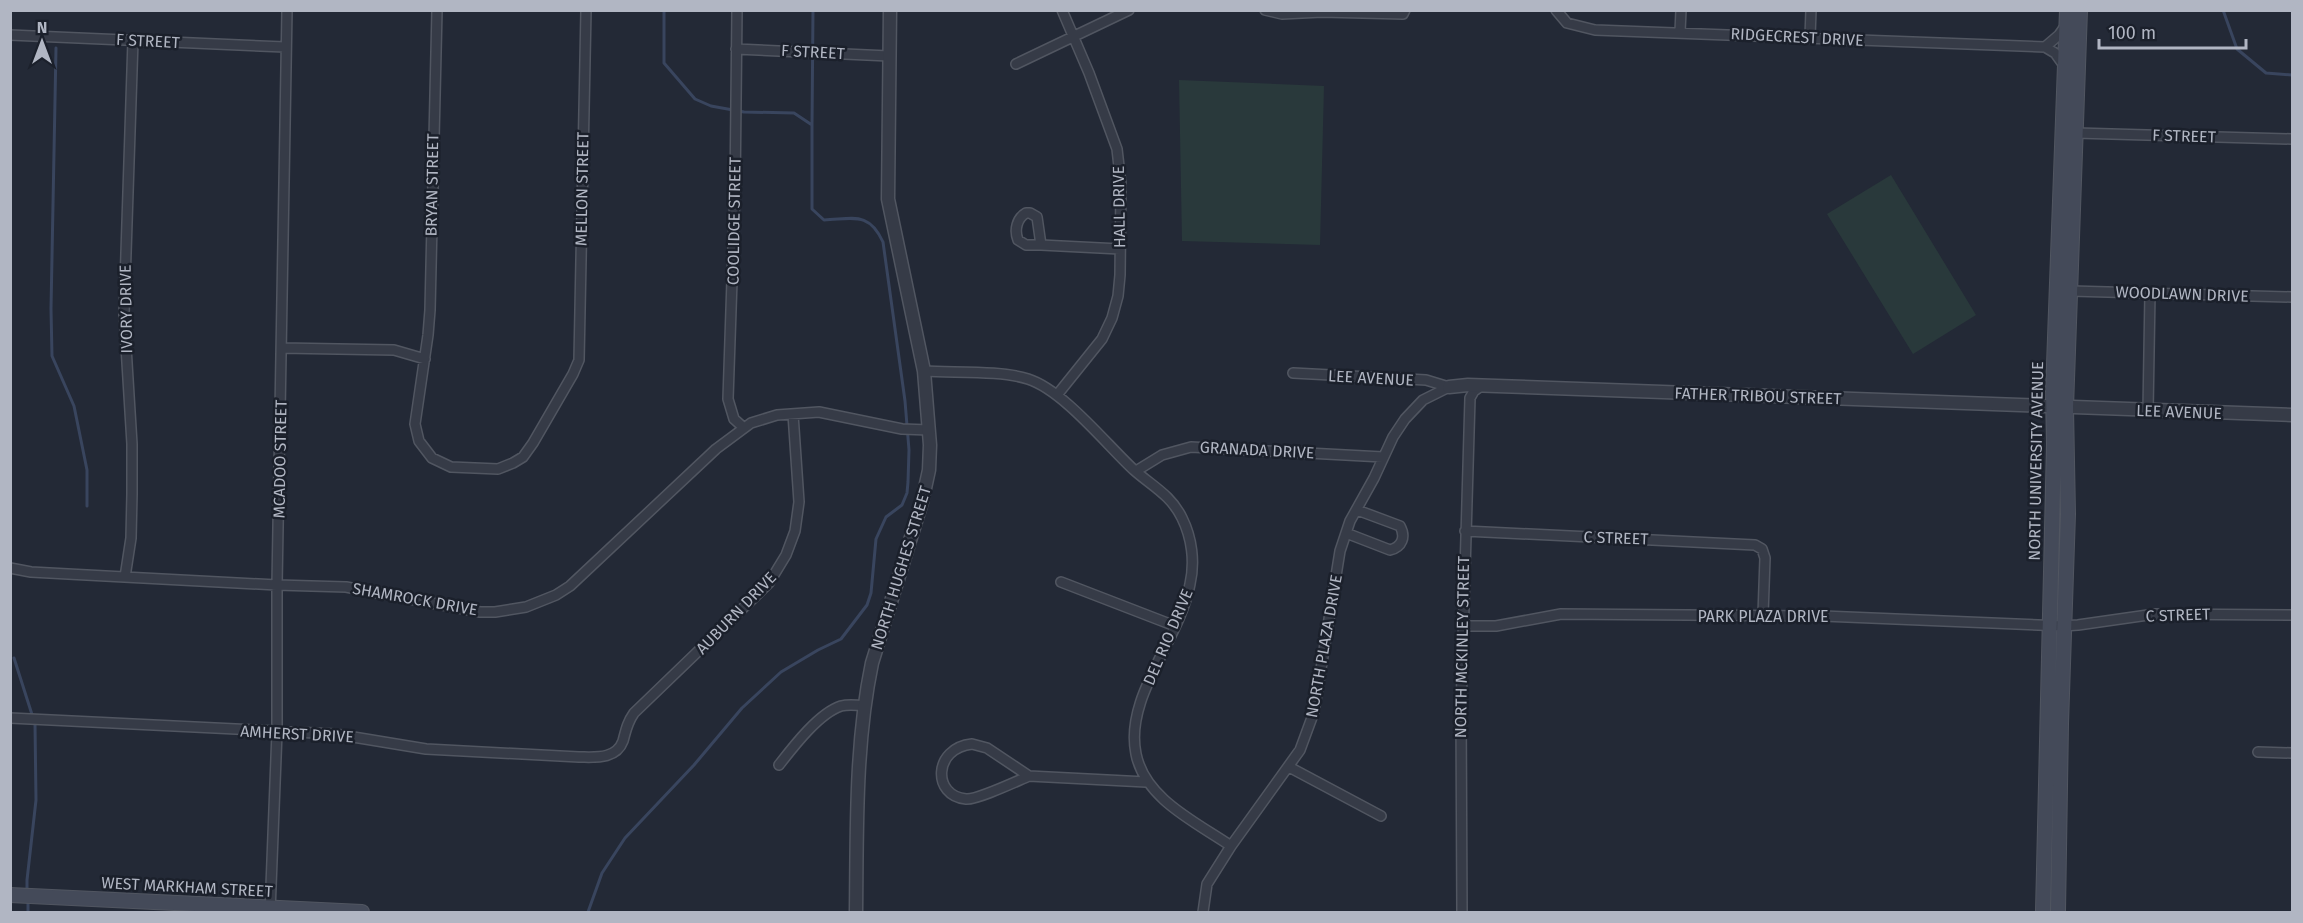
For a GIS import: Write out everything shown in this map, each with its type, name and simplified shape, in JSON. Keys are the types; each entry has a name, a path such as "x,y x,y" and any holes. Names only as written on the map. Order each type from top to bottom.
{"main road":[{"name":"NORTH UNIVERSITY AVENUE","path":"2060,408 2071,291 2080,10"},
{"name":"NORTH UNIVERSITY AVENUE","path":"2058,912 2056,625 2067,17"},
{"name":"NORTH UNIVERSITY AVENUE","path":"2043,912 2056,625"},
{"name":"WEST MARKHAM STREET","path":"22,895 270,910 362,912"}],"street":[{"name":"MCADOO STREET","path":"270,910 276,732 287,10"},
{"name":"BRYAN STREET","path":"437,10 430,310 415,424 419,441 427,454 451,467 472,469 507,466 523,457 533,443 576,367"},
{"name":"MELLON STREET","path":"576,367 579,347 586,10"},
{"name":"COOLIDGE STREET","path":"736,10 732,311 728,399 734,419 743,427"},
{"name":"NORTH HUGHES STREET","path":"856,912 861,736 872,663 924,494 929,470 924,371 888,200 890,10"},
{"name":"HALL DRIVE","path":"1057,395 1095,350 1108,327 1119,287 1121,184 1113,135 1062,10"},
{"path":"1016,64 1129,10"},
{"path":"1265,10 1282,14 1333,12 1404,14 1405,10"},
{"name":"RIDGECREST DRIVE","path":"1556,10 1567,23 1583,28 2045,47"},
{"path":"1680,32 1681,10"},
{"path":"1810,37 1811,10"},
{"path":"2066,67 2055,53 2045,47 2059,35 2067,17"},
{"name":"F STREET","path":"10,35 285,47"},
{"name":"IVORY DRIVE","path":"125,577 131,538 132,494 132,444 124,314 133,40"},
{"name":"F STREET","path":"736,49 889,56"},
{"name":"F STREET","path":"2076,133 2292,139"},
{"path":"1041,245 1120,249"},
{"name":"WOODLAWN DRIVE","path":"2071,291 2292,297"},
{"path":"2148,411 2150,293"},
{"path":"282,348 394,350 425,359"},
{"name":"DEL RIO DRIVE","path":"924,371 1019,376 1040,383 1057,395 1174,504 1191,544 1190,587 1135,716 1136,756 1146,782 1168,803 1231,846"},
{"name":"LEE AVENUE","path":"1293,373 1426,380 1449,387"},
{"name":"FATHER TRIBOU STREET","path":"1449,387 1481,386 2060,408"},
{"name":"NORTH MCKINLEY STREET","path":"1462,912 1460,771 1465,531 1470,398 1481,386"},
{"name":"NORTH PLAZA DRIVE","path":"1203,912 1207,884 1231,846 1289,767 1300,750 1311,724 1336,574 1346,533 1393,437 1413,409 1432,393 1449,387"},
{"name":"LEE AVENUE","path":"2060,408 2292,415"},
{"name":"SHAMROCK DRIVE","path":"10,568 31,572 357,588 480,612 503,612 526,608 556,595 583,575 716,449 743,427 768,417 819,412 902,429 928,429"},
{"name":"AUBURN DRIVE","path":"617,749 628,721 634,713 769,583 786,555 795,531 799,502 793,414"},
{"name":"GRANADA DRIVE","path":"1136,471 1162,455 1191,447 1383,457"},
{"path":"1346,533 1390,550 1400,546 1404,536 1400,526 1357,510"},
{"name":"C STREET","path":"1465,531 1755,545 1764,552 1762,615"},
{"path":"1061,582 1175,626"},
{"name":"PARK PLAZA DRIVE","path":"1463,626 1496,626 1561,614 1762,615 2056,625"},
{"name":"C STREET","path":"2056,625 2078,625 2155,614 2292,615"},
{"path":"779,765 796,743 833,710 851,705 865,706"},
{"name":"AMHERST DRIVE","path":"10,718 357,736 426,749 600,757 617,749"},
{"path":"1029,776 987,748 972,744 964,745 951,752 943,763 942,770 946,787 956,796 966,799 1029,776 1146,782"},
{"path":"2258,752 2292,753"},
{"path":"1289,767 1381,816"}],"shaded area":[{"path":"1179,80 1324,86 1320,245 1182,241"},
{"path":"1891,175 1976,315 1913,354 1827,214"}],"waterway":[{"path":"588,912 602,873 625,838 694,765 742,708 781,672 841,639 867,605 871,593 876,539 886,517 902,505 907,493 908,482 909,450 905,401 883,242 878,232 866,221 852,218 824,220 812,209 812,125 794,113 744,112 711,106 695,99 664,63 664,10"},
{"path":"812,125 813,10"},
{"path":"2223,10 2237,49 2266,73 2292,75"},
{"path":"56,48 52,356 74,406 87,470 87,506"},
{"path":"14,658 35,724 36,800 27,892"},
{"path":"28,899 28,912"}]}
